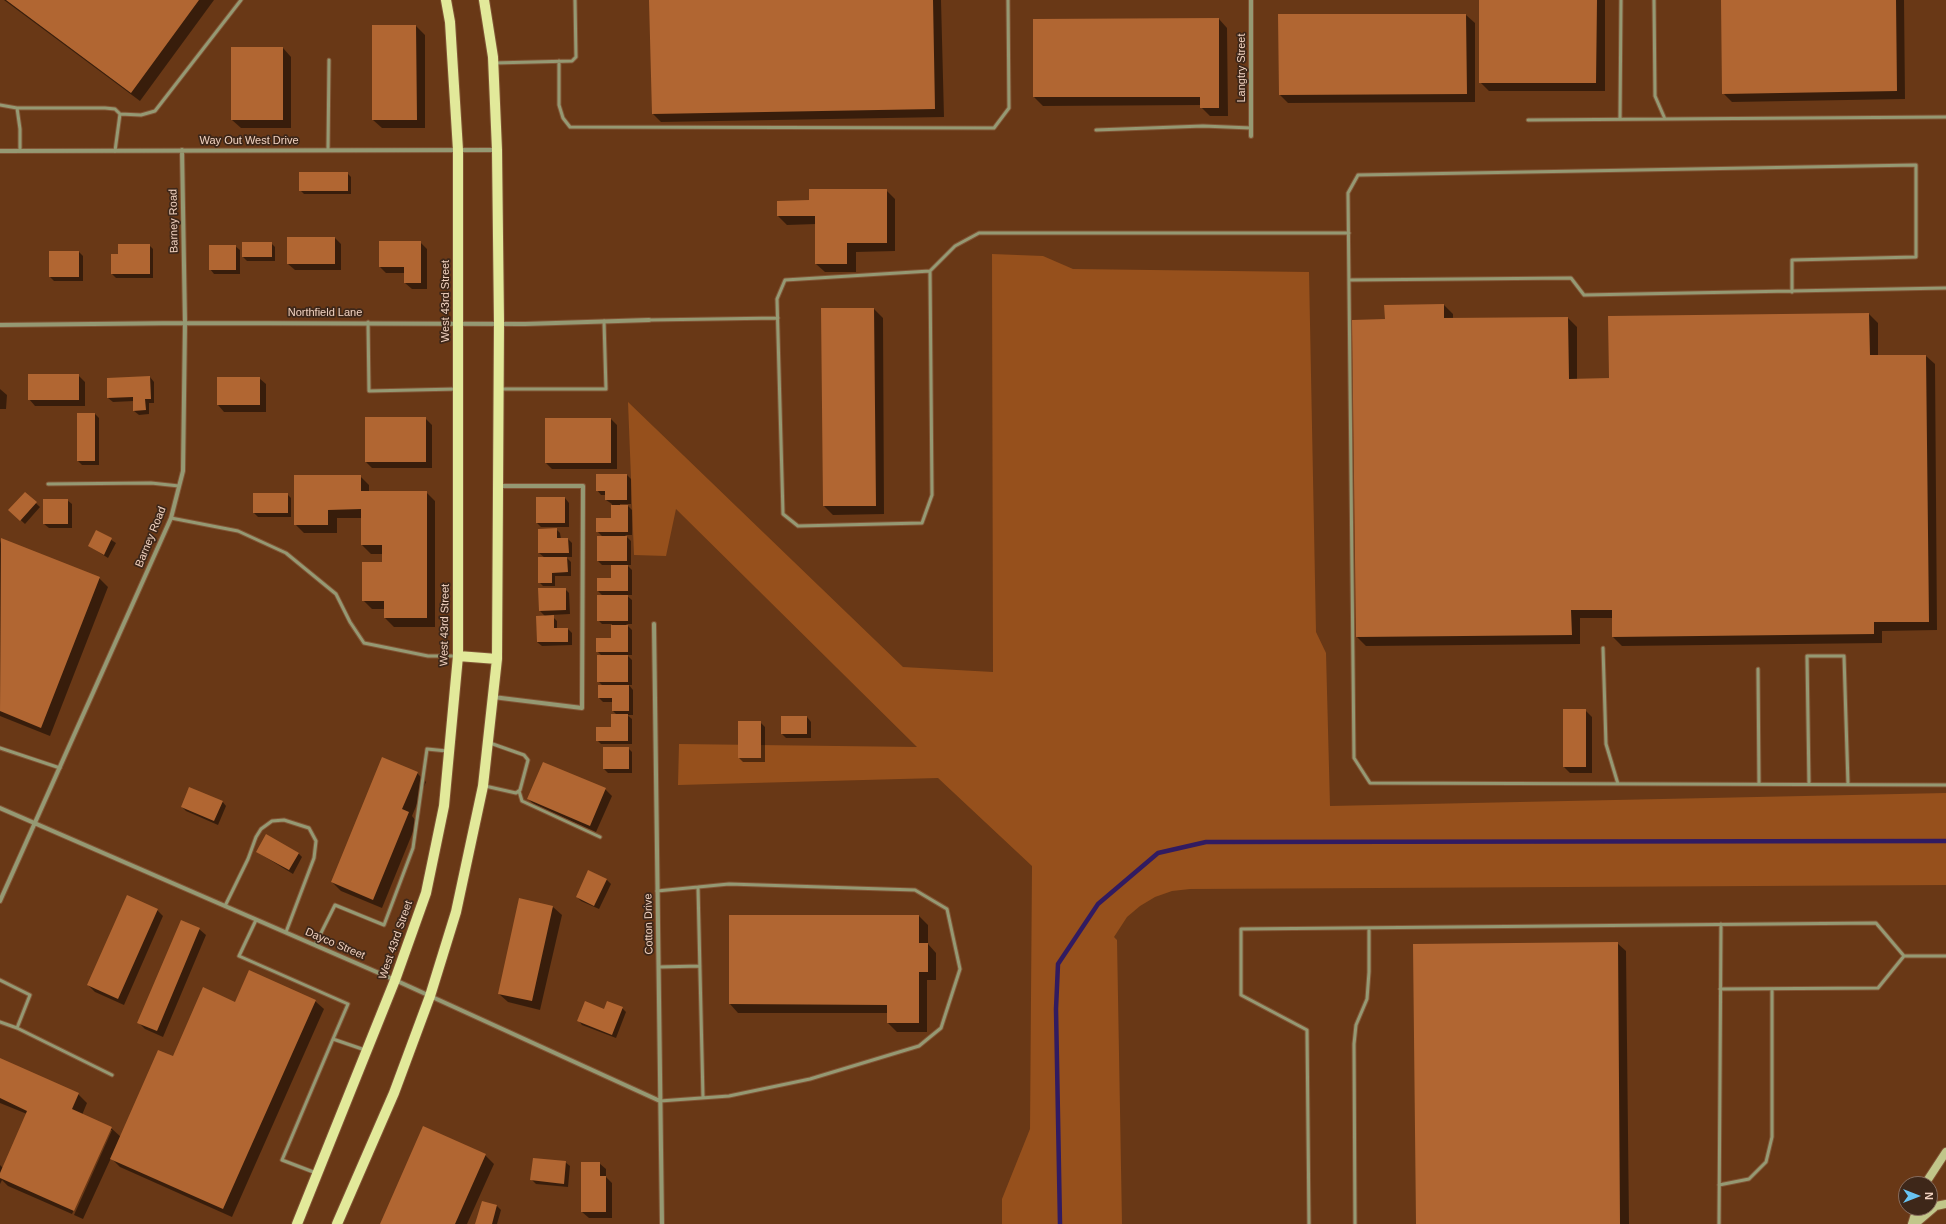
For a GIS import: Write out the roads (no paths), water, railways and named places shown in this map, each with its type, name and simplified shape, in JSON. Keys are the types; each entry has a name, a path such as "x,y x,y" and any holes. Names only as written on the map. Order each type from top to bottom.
{"main road":[{"name":"West 43rd Street","path":"297,1224 395,980 426,893 444,806 458,656 458,150 450,22 446,0"},
{"path":"337,1224 394,1093 430,996 456,912 484,786 497,659 499,323 497,150 493,63 484,0"},
{"path":"458,656 497,659"},
{"path":"1930,1176 1946,1152"},
{"path":"1913,1224 1936,1206 1946,1204"}],"street":[{"name":"Langtry Street","path":"1251,0 1251,136"},
{"name":"Barney Road","path":"0,902 171,518 183,471 185,323 182,150"},
{"name":"Way Out West Drive","path":"0,151 497,150"},
{"name":"Northfield Lane","path":"0,325 368,322 499,323 649,320"},
{"path":"493,697 582,708 584,486 498,486"},
{"name":"Cotton Drive","path":"654,624 662,1224"},
{"name":"Dayco Street","path":"0,808 395,980 660,1101"}],"lane":[{"path":"0,105 17,108 105,108 115,109 120,114 141,115 156,112 242,0"},
{"path":"493,63 572,61 576,57 575,0"},
{"path":"558,61 559,105 563,118 570,127 994,128 1009,108 1008,0"},
{"path":"1620,119 1621,0"},
{"path":"1654,0 1655,96 1665,119"},
{"path":"328,150 330,60"},
{"path":"17,108 20,129 20,151"},
{"path":"115,151 120,114"},
{"path":"1528,120 1946,117"},
{"path":"1096,130 1203,126 1251,128"},
{"path":"1792,292 1792,260 1916,257 1916,166 1358,175 1348,193 1354,758 1370,783 1946,784"},
{"path":"930,271 932,495 922,523 798,526 783,514 777,299 785,280 930,271 955,246 979,233 1349,233"},
{"path":"1350,280 1571,278 1584,295 1946,288"},
{"path":"649,320 778,318"},
{"path":"498,390 606,389 604,321"},
{"path":"368,322 369,391 458,388"},
{"path":"48,484 151,483 179,486"},
{"path":"171,518 238,531 286,553 336,594 350,622 364,643 428,656 458,656"},
{"path":"1603,648 1606,744 1618,784"},
{"path":"1809,784 1807,656 1844,656 1848,784"},
{"path":"1758,669 1759,783"},
{"path":"488,742 524,755 528,760 519,791 522,801 600,837"},
{"path":"0,748 60,768"},
{"path":"314,945 335,905 384,925 413,848 427,749 449,752"},
{"path":"484,786 516,793 519,791"},
{"path":"225,906 261,829 272,821 284,820 309,828 316,841 314,858 286,932"},
{"path":"658,891 729,884 915,890 947,909 960,969 941,1028 919,1046 810,1079 729,1096 660,1101"},
{"path":"698,887 703,1098"},
{"path":"256,920 240,956 348,1004 282,1160 317,1174"},
{"path":"1309,1224 1307,1030 1241,995 1241,929 1876,923 1904,956 1946,956"},
{"path":"1719,1224 1720,924"},
{"path":"1355,1224 1354,1044 1356,1025 1366,999 1369,972 1369,928"},
{"path":"1720,989 1878,988 1904,956"},
{"path":"658,967 700,966"},
{"path":"0,980 30,995 17,1028"},
{"path":"1720,1185 1749,1179 1766,1162 1772,1137 1772,989"},
{"path":"0,1022 17,1028 112,1075"},
{"path":"333,1039 366,1051"}],"waterway":[{"path":"1060,1224 1056,1009 1058,964 1098,904 1158,853 1206,842 1946,841"}]}
